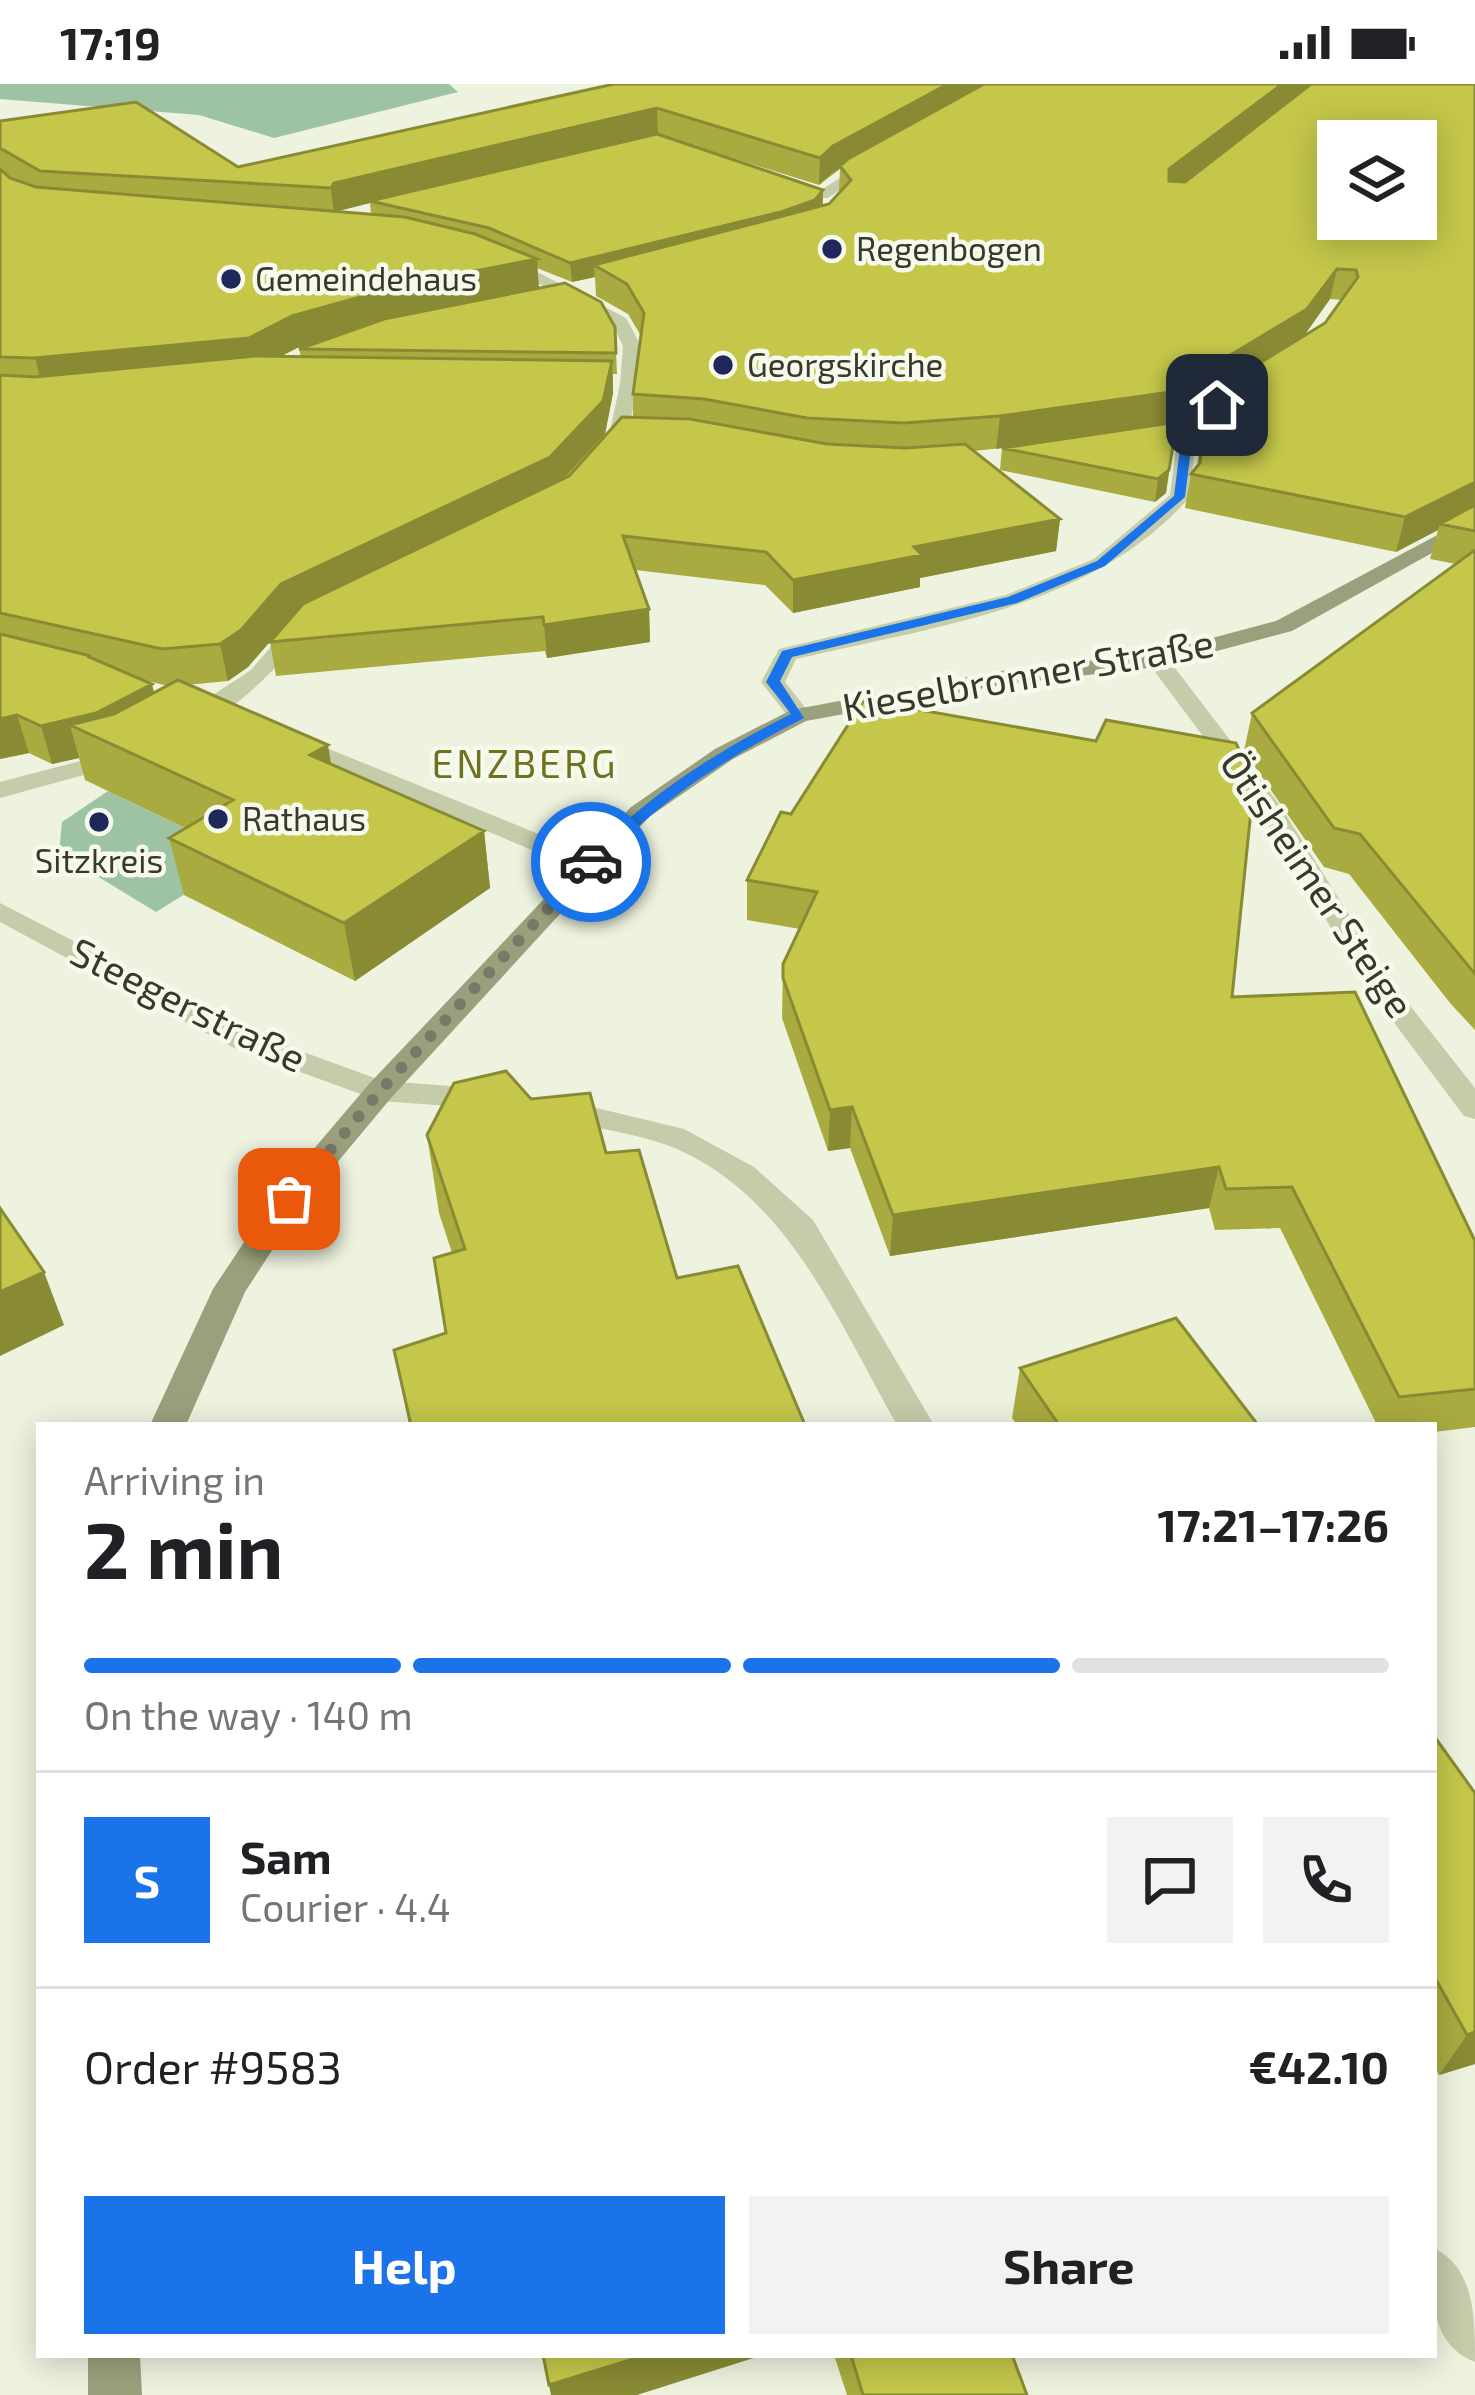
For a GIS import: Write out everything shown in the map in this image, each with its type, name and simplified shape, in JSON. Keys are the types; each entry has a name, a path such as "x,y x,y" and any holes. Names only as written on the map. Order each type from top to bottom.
{"main road":[{"name":"Kieselbronner Straße","path":"169,1422 230,1289 289,1199 380,1091 589,864 640,812 724,754 799,715 1001,678 1157,659 1284,626 1475,521"},
{"path":"113,2358 115,2395"}],"street":[{"path":"837,210 839,205 816,193 896,148"},
{"path":"469,248 504,259 618,318 632,346 628,437 593,469"},
{"path":"528,301 593,286"},
{"path":"1164,434 1187,432 1217,405 1254,382"},
{"path":"606,384 629,384"},
{"path":"799,715 773,682 787,654 1012,600 1101,563 1180,497 1187,432"},
{"path":"174,729 259,675 298,628 318,619"},
{"name":"Ötisheimer Steige","path":"1157,659 1270,809 1382,988 1475,1109"},
{"path":"176,698 213,708 589,864"},
{"path":"0,790 117,760 136,750"},
{"name":"Steegerstraße","path":"0,910 244,1041 380,1091 533,1102 673,1136 743,1175 801,1228 914,1422"},
{"path":"1437,2279 1475,2336"}],"green space":[{"path":"0,84 449,84 458,92 274,138 199,115 0,99"},
{"path":"108,791 245,857 156,912 59,853 62,822"}],"building":[{"path":"614,84 948,84 833,146 820,158 657,108 334,183 331,188 40,171 0,148 0,121 136,102 238,167"},
{"path":"984,84 1282,84 1169,169 1169,181 1185,182 1311,84 1475,84 1475,482 1405,517 1191,474 1200,463 1206,403 1232,380 1325,323 1358,277 1356,270 1337,269 1307,309 1214,365 1185,390 1000,416 904,423 807,418 704,399 633,394 644,313 627,284 594,265 829,204 851,180 840,166"},
{"path":"657,134 823,190 815,200 781,212 570,263 489,228 370,201"},
{"path":"0,169 36,187 405,217 475,234 537,259 407,284 292,316 249,338 35,358 0,357"},
{"path":"565,283 601,302 615,327 616,353 299,349 384,319"},
{"path":"255,356 612,361 603,401 550,457 281,584 241,630 220,644 162,649 0,613 0,375 35,377"},
{"path":"622,417 690,419 827,444 905,448 965,444 1060,519 914,547 922,555 793,580 766,552 623,536 649,609 544,625 543,617 270,642 303,604 569,476"},
{"path":"1177,422 1169,470 1158,479 1002,448"},
{"path":"1475,505 1475,531 1440,524"},
{"path":"1475,550 1475,974 1360,834 1334,828 1252,713"},
{"path":"0,634 91,656 87,656 152,684 96,713 41,726 17,715 0,719"},
{"path":"178,680 328,745 310,755 484,831 344,923 169,838 233,800 70,725 114,714"},
{"path":"864,700 1096,741 1106,720 1236,743 1254,781 1232,997 1355,992 1475,1241 1475,1389 1399,1397 1292,1187 1226,1189 1219,1167 893,1215 852,1107 830,1110 783,978 783,964 817,892 747,880 781,812 791,814"},
{"path":"506,1071 531,1099 590,1093 606,1153 639,1150 677,1278 738,1266 804,1422 410,1422 394,1350 446,1333 434,1258 465,1249 427,1135 454,1083"},
{"path":"0,1208 44,1272 0,1292"},
{"path":"1176,1318 1256,1422 1057,1422 1020,1368"},
{"path":"1437,1740 1475,1793 1475,2032 1467,2035 1437,1981"},
{"path":"544,2358 636,2358 549,2385"},
{"path":"852,2358 1013,2358 1027,2395 863,2395"}],"way so far":[{"path":"289,1199 380,1091 591,862"}],"place":[{"name":"Regenbogen","path":"832,249"},
{"name":"Gemeindehaus","path":"231,279"},
{"name":"Georgskirche","path":"723,365"},
{"name":"Rathaus","path":"218,819"},
{"name":"Sitzkreis","path":"99,822"}],"district":[{"name":"ENZBERG","path":"525,764"}],"route":[{"path":"591,862 640,812 724,754 799,715 773,682 787,654 1012,600 1101,563 1180,497 1187,432 1217,405"}]}
